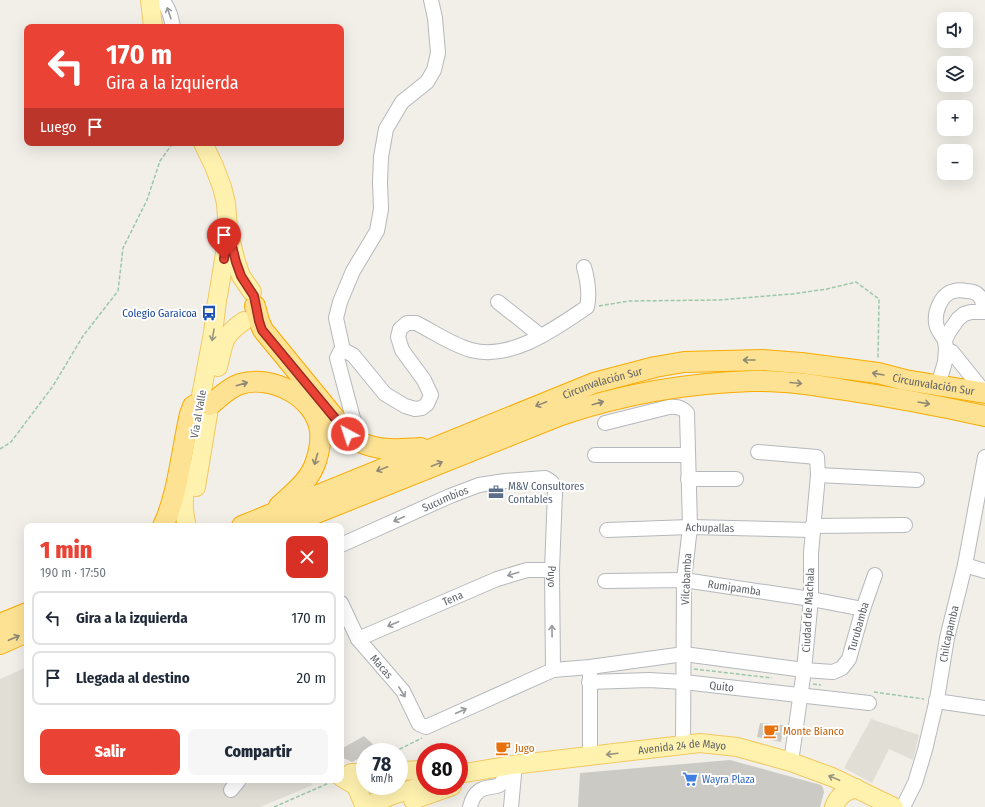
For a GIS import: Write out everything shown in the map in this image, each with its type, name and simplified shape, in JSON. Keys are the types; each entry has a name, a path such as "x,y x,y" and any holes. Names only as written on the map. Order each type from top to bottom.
{"highway":[{"path":"250,306 266,335 341,426 356,440 366,445 381,449 398,450 437,447"},
{"name":"Circunvalación Sur","path":"277,520 437,447 594,384 655,367 684,362 762,360 802,363 878,373 905,380 940,377 985,393"},
{"name":"Circunvalación Sur","path":"260,523 336,505 574,411 612,399 686,385 752,381 816,385 932,404 985,416"},
{"path":"164,523 177,479 190,414 193,406 204,404 239,384 250,382 269,383 279,386 294,394 306,403 313,412 320,430 320,440 316,462 303,484 277,520"},
{"path":"317,523 336,505"},
{"path":"0,624 24,614"},
{"path":"0,644 24,633"}],"main road":[{"path":"150,0 153,24"},
{"path":"205,146 222,187 226,203 228,230 236,262 250,306"},
{"name":"Vía al Valle","path":"197,523 195,511 196,487 204,404 228,230"},
{"path":"234,284 244,286 250,306 233,322 227,321 219,313 218,299 224,288 234,284"},
{"name":"Vía al Valle","path":"186,523 184,516 184,495 204,404 225,338 250,306"},
{"name":"Avenida 24 de Mayo","path":"468,773 510,766 700,743 737,747 791,762 832,777 868,797 894,807"},
{"path":"468,768 510,766"},
{"path":"468,780 510,766"},
{"path":"351,777 368,806"},
{"path":"351,777 368,806"},
{"path":"368,806 390,796 416,788"},
{"path":"834,807 836,801 848,790 868,797"},
{"path":"395,807 428,795"}],"street":[{"path":"162,0 166,4 172,24"},
{"path":"343,350 336,318 340,302 350,277 377,231 381,209 381,157 386,129 402,102 427,82 434,70 438,53 436,18 431,0"},
{"path":"343,350 353,355 385,394 404,406 415,409 422,408 427,404 431,395 424,380 402,350 398,336 400,329 407,323 416,323 458,345 472,350 486,352 502,351 529,342 587,307 589,296 588,283 584,267"},
{"path":"965,370 940,377 946,345 948,332 964,314 971,312 985,312 981,298 976,293 960,290 947,294 941,301 936,318 937,326 946,345 985,393"},
{"path":"498,302 541,336"},
{"path":"343,350 337,358 354,422 356,440"},
{"name":"Vilcabamba","path":"605,423 675,406 683,409 687,413 690,527 684,580 683,744"},
{"name":"Ciudad de Machala","path":"758,452 817,457 818,475 812,528 811,599 801,695 791,762"},
{"path":"595,455 688,455"},
{"name":"Chilcapamba","path":"902,807 917,777 925,750 936,701 947,638 965,565 985,457"},
{"path":"818,475 917,480"},
{"name":"Sucumbios","path":"344,544 450,496 479,485 505,481 545,478 554,484"},
{"path":"688,479 736,479"},
{"name":"Puyo","path":"553,670 552,570 554,484"},
{"name":"Achupallas","path":"607,530 690,527 812,528 905,525"},
{"path":"965,565 985,571"},
{"name":"Tena","path":"358,639 497,579 527,570 552,570"},
{"name":"Turubamba","path":"804,670 833,672 842,668 849,659 863,609 875,575"},
{"name":"Rumipamba","path":"605,581 684,580 811,599 863,609"},
{"name":"Macas","path":"344,609 358,639 403,691 419,724 426,727 553,670"},
{"path":"553,670 590,667 684,654 804,670"},
{"path":"590,667 590,756"},
{"name":"Quito","path":"589,682 649,680 684,682 869,703"},
{"path":"936,701 985,708"},
{"path":"470,807 472,797 476,792 480,789 498,786 502,783 510,766"},
{"path":"510,766 511,807"}],"path":[{"path":"0,449 11,442 48,393 83,336 118,291 123,248 147,200 160,161 171,146"},
{"path":"587,307 629,302 718,300 785,294 827,289 856,282 879,299 878,373"},
{"path":"274,807 336,783"}],"shaded area":[{"path":"24,668 24,783 310,783 313,785 260,807 0,807 0,679"},
{"path":"871,719 919,735 913,760 889,749 872,783 844,768"}],"building":[{"name":"Monte Bianco","path":"760,723 784,725 781,742 757,737"},
{"path":"364,736 372,743 356,743 356,760 352,762 344,758 344,747"},
{"name":"Wayra Plaza","path":"730,760 821,785 824,792 820,807 578,807 580,773"}],"place":[{"name":"Colegio Garaicoa","path":"209,313"},
{"name":"M&V Consultores Contables","path":"496,492"},
{"name":"Monte Bianco","path":"771,731"},
{"name":"Jugo","path":"503,748"},
{"name":"Wayra Plaza","path":"690,779"}],"route":[{"path":"224,259 228,230 241,276 254,296 255,306 262,330 348,434"}]}
